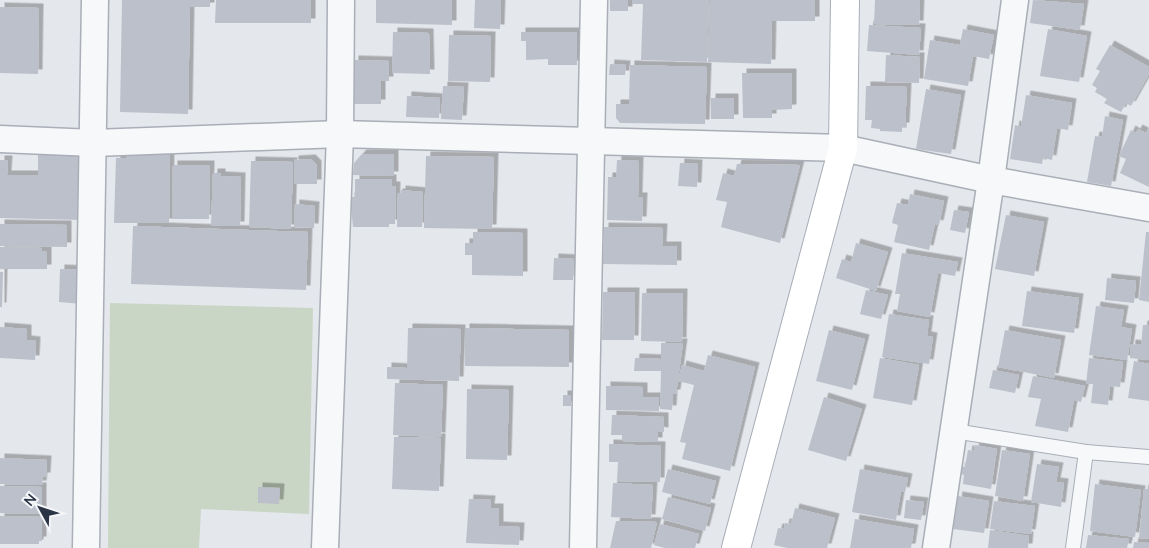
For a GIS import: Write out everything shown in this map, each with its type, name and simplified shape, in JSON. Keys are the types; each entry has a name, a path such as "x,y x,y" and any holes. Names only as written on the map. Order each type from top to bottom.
{"street":[{"path":"86,548 96,0"},
{"path":"325,548 340,134 341,0"},
{"path":"583,548 594,0"},
{"path":"736,548 843,148 845,0"},
{"path":"936,548 991,180 1015,0"},
{"path":"0,139 94,143 340,134 843,148 991,180 1149,208"}],"lane":[{"path":"954,432 1086,452 1149,457"},
{"path":"1073,548 1086,452"}],"green space":[{"path":"110,303 313,308 309,514 201,509 199,548 108,548"}],"building":[{"path":"122,0 210,0 210,7 190,7 188,114 120,112"},
{"path":"216,0 311,0 311,23 215,23"},
{"path":"376,0 452,0 452,25 376,23"},
{"path":"475,0 501,0 500,29 474,28"},
{"path":"610,0 628,0 628,11 610,11"},
{"path":"632,0 709,0 707,62 641,60 643,4 632,4"},
{"path":"710,0 815,0 815,21 772,21 771,64 708,62"},
{"path":"875,0 920,0 919,25 874,24"},
{"path":"1033,0 1084,4 1080,30 1030,23"},
{"path":"0,7 39,8 38,74 0,73"},
{"path":"869,25 921,28 919,55 867,51"},
{"path":"963,29 994,35 989,59 973,56 968,86 924,79 930,40 960,45"},
{"path":"1048,29 1087,36 1079,82 1040,76"},
{"path":"393,32 429,33 430,74 392,73"},
{"path":"521,32 577,32 577,65 548,65 548,59 526,60 526,41 521,41"},
{"path":"449,35 491,36 490,82 448,81"},
{"path":"1110,45 1149,67 1149,74 1131,106 1126,103 1121,112 1104,103 1107,99 1095,92 1097,88 1092,85 1100,71 1096,69"},
{"path":"886,55 920,57 919,83 885,82"},
{"path":"354,60 389,61 389,81 381,81 381,104 353,104"},
{"path":"610,64 626,65 625,75 609,75"},
{"path":"630,65 707,67 705,124 620,123 616,118 616,104 629,104"},
{"path":"742,73 792,73 792,109 772,110 772,118 743,118"},
{"path":"443,86 464,87 462,120 441,119"},
{"path":"866,86 907,87 905,127 902,127 902,132 880,131 880,129 871,128 872,120 865,120"},
{"path":"926,89 961,95 951,154 916,149"},
{"path":"1026,95 1072,103 1068,130 1057,128 1052,160 1043,158 1042,164 1010,159 1015,125 1021,127"},
{"path":"407,96 440,98 439,118 406,117"},
{"path":"711,98 734,98 734,119 711,119"},
{"path":"1105,116 1123,120 1111,186 1087,182 1095,136 1102,137"},
{"path":"1149,127 1149,187 1120,173 1126,159 1119,156 1131,130 1136,133 1138,129 1146,133"},
{"path":"126,149 170,150 169,223 114,223 116,158 126,158"},
{"path":"362,154 394,154 394,176 353,175 354,163"},
{"path":"38,155 80,156 81,220 0,218 0,160 8,160 7,175 38,175"},
{"path":"426,156 494,157 492,229 424,228"},
{"path":"311,159 317,165 317,184 294,184 294,160"},
{"path":"617,160 639,161 638,197 643,197 642,221 607,220 608,177 616,177"},
{"path":"251,161 293,162 291,229 249,227"},
{"path":"680,163 698,164 697,187 678,186"},
{"path":"737,164 800,165 780,243 721,227 727,202 716,200 723,173 734,176"},
{"path":"173,165 210,165 209,219 172,219"},
{"path":"213,173 221,173 221,176 241,177 240,226 211,226"},
{"path":"355,179 392,179 392,186 396,186 395,224 389,224 389,227 353,227 350,197 355,197"},
{"path":"401,190 423,192 422,227 397,227 398,193 401,193"},
{"path":"910,194 944,201 939,225 935,224 929,250 894,242 898,225 892,223 897,203 908,205"},
{"path":"295,204 315,206 314,228 294,227"},
{"path":"954,210 969,212 965,233 950,230"},
{"path":"1006,215 1044,222 1034,276 995,269"},
{"path":"0,224 67,225 67,247 0,246"},
{"path":"133,226 308,232 306,290 131,284"},
{"path":"604,227 663,228 662,246 677,246 677,265 603,264"},
{"path":"473,232 523,233 523,276 472,275 472,255 465,255 465,243 473,243"},
{"path":"1146,232 1149,232 1149,302 1139,300"},
{"path":"856,243 888,252 876,291 836,278 842,259 851,262"},
{"path":"0,247 42,248 42,251 47,251 47,269 0,269"},
{"path":"902,253 958,262 955,276 938,273 930,317 897,311 900,294 895,294"},
{"path":"554,258 574,259 573,280 553,280"},
{"path":"60,269 83,270 82,304 59,302"},
{"path":"0,272 3,272 2,307 0,307"},
{"path":"1107,278 1136,281 1134,303 1105,300"},
{"path":"866,290 888,295 881,319 860,314"},
{"path":"1027,291 1079,298 1074,333 1022,326"},
{"path":"603,292 635,292 634,340 602,340"},
{"path":"642,293 683,293 682,342 641,341"},
{"path":"1096,306 1124,310 1121,327 1132,329 1127,360 1089,355"},
{"path":"889,314 929,320 927,336 933,337 929,364 882,357"},
{"path":"1143,325 1149,325 1149,360 1130,358 1131,344 1141,345"},
{"path":"0,327 27,329 27,340 36,341 35,360 0,358"},
{"path":"408,328 461,329 459,381 387,379 387,367 407,368"},
{"path":"465,328 569,330 569,367 465,366"},
{"path":"829,330 865,339 852,390 816,381"},
{"path":"1005,330 1061,340 1054,378 998,367"},
{"path":"661,343 683,343 676,394 673,394 672,410 660,409 661,371 634,371 635,358 661,359"},
{"path":"708,355 755,367 730,471 682,459 686,443 680,442 694,385 678,381 682,365 704,371"},
{"path":"880,358 919,365 912,405 873,398"},
{"path":"1089,358 1123,362 1120,387 1110,386 1108,405 1091,403 1093,384 1086,384"},
{"path":"1134,361 1149,364 1149,401 1128,398"},
{"path":"993,370 1019,375 1015,393 989,388"},
{"path":"1033,376 1085,386 1081,402 1074,400 1068,432 1035,426 1041,399 1028,397"},
{"path":"395,383 443,385 441,437 393,435"},
{"path":"606,386 643,387 643,397 659,397 659,411 606,410"},
{"path":"467,389 509,390 507,460 466,459"},
{"path":"563,395 571,395 571,406 563,406"},
{"path":"824,397 862,409 846,461 808,450"},
{"path":"612,415 664,417 664,432 658,431 658,442 622,441 622,435 611,435"},
{"path":"394,437 441,438 439,491 392,489"},
{"path":"609,444 661,446 660,482 617,481 618,462 609,462"},
{"path":"975,445 997,449 991,489 963,484 964,475 960,474 961,466 965,467 968,450 974,451"},
{"path":"1002,450 1030,454 1023,501 995,496"},
{"path":"0,458 47,460 46,477 43,477 42,485 0,484"},
{"path":"1037,464 1059,467 1056,482 1064,483 1061,507 1031,502"},
{"path":"668,469 716,481 710,504 662,492"},
{"path":"860,469 908,478 905,492 901,491 896,520 852,512"},
{"path":"613,483 653,485 651,519 611,517"},
{"path":"1095,484 1141,490 1135,537 1090,531"},
{"path":"0,486 42,487 42,514 0,513"},
{"path":"258,487 280,488 279,504 258,503"},
{"path":"1144,489 1149,489 1149,539 1139,538"},
{"path":"958,496 989,501 984,533 953,529"},
{"path":"668,497 711,508 705,531 662,519"},
{"path":"469,499 491,500 490,508 499,508 499,526 520,527 519,545 466,543"},
{"path":"906,500 924,502 921,520 904,518"},
{"path":"994,501 1035,506 1031,534 990,529"},
{"path":"795,508 835,518 827,548 787,548 774,545 778,528 784,529 785,523 791,524"},
{"path":"0,516 42,517 42,541 39,541 39,544 0,544"},
{"path":"855,519 914,529 911,548 850,548"},
{"path":"616,521 657,522 651,548 610,548"},
{"path":"660,524 699,534 695,548 665,548 654,545"},
{"path":"990,530 1029,536 1028,548 988,548"},
{"path":"1088,535 1129,539 1127,548 1086,548"},
{"path":"1134,542 1149,543 1149,548 1133,548"}]}
